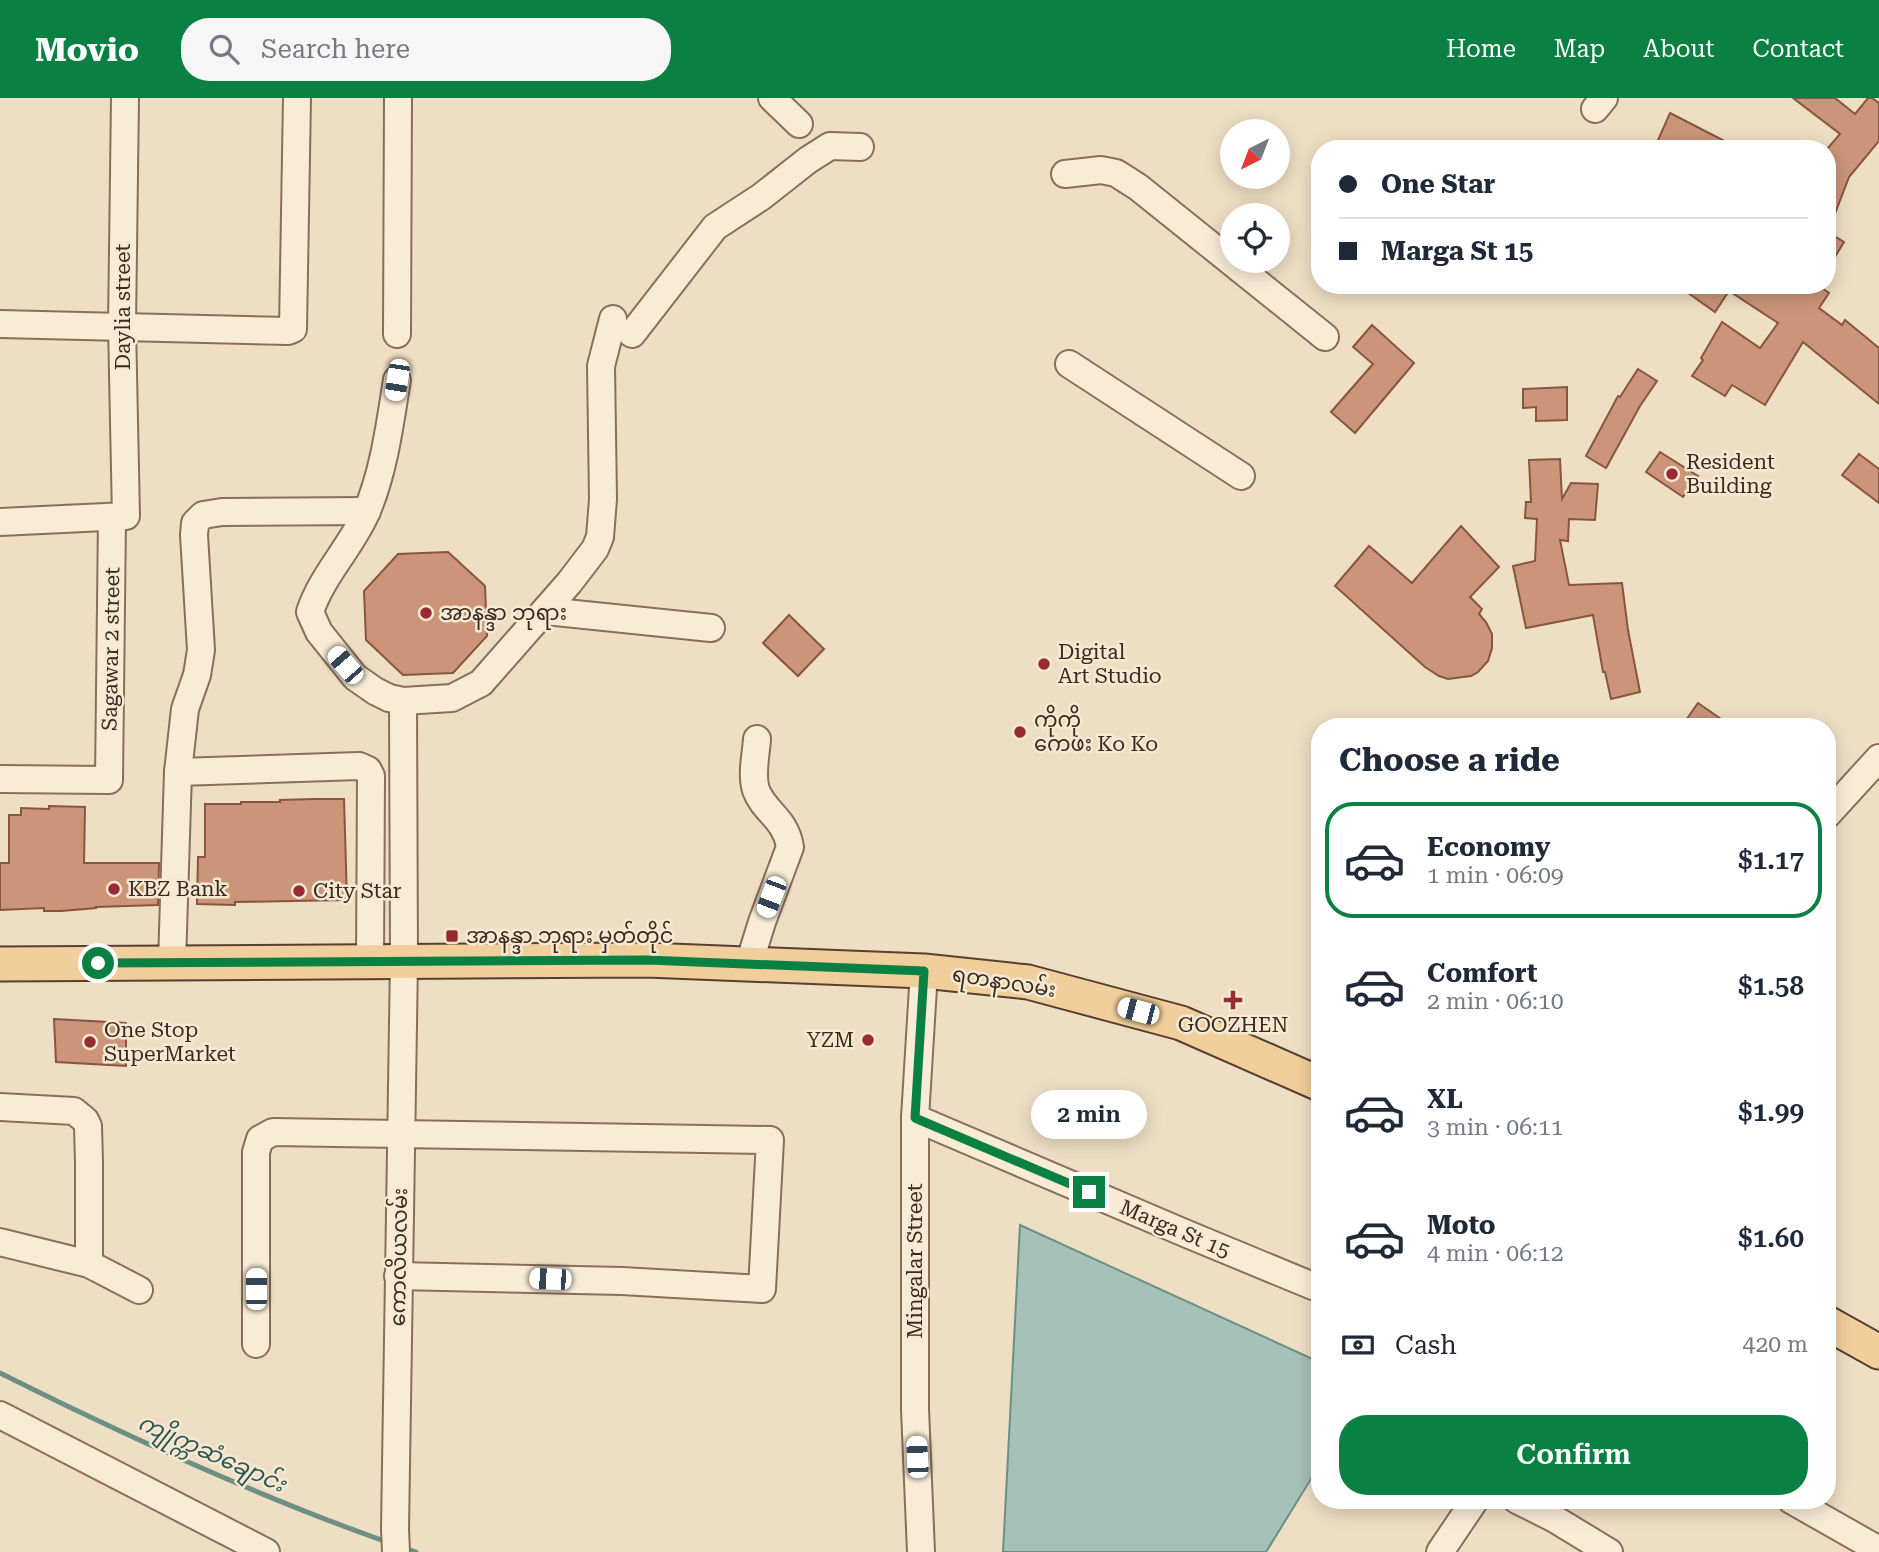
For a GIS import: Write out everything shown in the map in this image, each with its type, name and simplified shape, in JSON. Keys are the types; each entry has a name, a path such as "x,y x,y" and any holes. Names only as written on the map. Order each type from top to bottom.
{"main road":[{"name":"ရတနာလမ်း","path":"0,964 647,960 924,971 1028,982 1181,1023 1311,1080"},
{"path":"1836,1328 1879,1352"}],"street":[{"name":"Daylia street","path":"119,517 125,98"},
{"path":"0,324 293,329 297,98"},
{"path":"397,334 398,98"},
{"path":"772,98 799,124"},
{"path":"397,380 380,468 367,511 310,612 319,632 355,677 375,691 403,701 452,698 481,683 546,611 595,549 600,537 603,499 601,366 622,327 715,227 831,146 860,147"},
{"path":"1065,174 1101,170 1116,173 1138,187 1325,337"},
{"path":"1069,364 1241,476"},
{"path":"172,963 178,772 185,709 197,675 201,650 195,523 203,515 222,512 367,511"},
{"path":"0,522 119,517"},
{"name":"Sagawar 2 street","path":"0,779 109,780 119,517"},
{"path":"546,611 711,628"},
{"name":"ကောလိယလမ်း","path":"395,1541 404,961 403,701"},
{"path":"749,964 790,847 782,823 757,790 754,774 757,739"},
{"path":"1836,805 1879,758"},
{"path":"178,772 359,766 368,770 371,776 370,961"},
{"name":"Mingalar Street","path":"921,1552 915,1409 915,1118 924,971"},
{"path":"0,1107 74,1111 86,1120 89,1162 89,1264"},
{"name":"Marga St 15","path":"915,1118 1311,1285"},
{"path":"256,1344 256,1152 260,1139 273,1132 770,1140 762,1289 622,1281 398,1276"},
{"path":"0,1242 89,1264 139,1290"},
{"path":"0,1415 266,1552"},
{"path":"1440,1552 1469,1509"},
{"path":"1558,1509 1609,1552"},
{"path":"1807,1509 1879,1550"}],"shaded area":[{"path":"1020,1225 1311,1358 1311,1479 1266,1552 1003,1552"}],"building":[{"path":"1793,98 1835,98 1855,114 1868,98 1879,103 1879,141 1849,177 1836,211 1835,140 1840,134"},
{"path":"1670,113 1722,140 1658,140"},
{"path":"1836,237 1844,242 1836,255"},
{"path":"1690,294 1727,294 1715,312"},
{"path":"1734,294 1828,294 1819,308 1842,325 1845,320 1879,348 1879,404 1803,342 1765,405 1732,385 1725,396 1692,376 1722,322 1760,348 1778,323"},
{"path":"1372,325 1414,363 1355,433 1331,412 1373,364 1353,347"},
{"path":"1638,369 1657,381 1606,468 1586,456 1618,396 1620,397"},
{"path":"1567,387 1567,420 1536,421 1536,407 1523,408 1523,389"},
{"name":"Resident Building","path":"1660,452 1698,476 1683,497 1646,472"},
{"path":"1859,454 1879,469 1879,503 1842,475"},
{"path":"1560,459 1562,499 1571,483 1598,484 1595,520 1569,519 1568,541 1560,540 1569,585 1622,583 1640,692 1611,699 1603,672 1593,615 1526,628 1513,566 1535,561 1537,519 1525,518 1526,502 1531,502 1529,460"},
{"path":"1461,526 1499,567 1470,597 1482,609 1479,614 1492,634 1488,661 1471,676 1448,679 1425,667 1335,586 1369,546 1412,583"},
{"name":"အာနန္ဒာ ဘုရား","path":"448,552 485,586 487,636 453,673 403,675 366,640 364,591 398,554"},
{"path":"789,615 824,649 798,676 763,643"},
{"path":"1698,703 1720,718 1688,718"},
{"path":"344,799 347,900 197,904 198,857 205,857 205,804"},
{"path":"49,806 85,807 84,863 159,863 158,905 61,911 44,911 44,908 0,910 0,863 9,863 9,815 21,815 21,808 49,809"},
{"name":"One Stop SuperMarket","path":"54,1019 126,1023 126,1066 56,1062"}],"waterway":[{"name":"ကျိုက္ကဆံချောင်း","path":"0,1373 191,1464 288,1505 387,1542"},
{"name":"ကျိုက္ကဆံချောင်း","path":"402,1547 416,1552"}],"place":[{"name":"Resident Building","path":"1672,474"},
{"name":"အာနန္ဒာ ဘုရား","path":"426,613"},
{"name":"Digital Art Studio","path":"1044,664"},
{"name":"ကိုကို ကေဖး Ko Ko","path":"1020,732"},
{"name":"KBZ Bank","path":"114,889"},
{"name":"City Star","path":"299,891"},
{"name":"အာနန္ဒာ ဘုရား မှတ်တိုင်","path":"452,936"},
{"name":"GOOZHEN","path":"1233,1000"},
{"name":"YZM","path":"868,1040"},
{"name":"One Stop SuperMarket","path":"90,1042"}],"route":[{"path":"98,963 647,960 924,971 915,1118 1089,1192"}]}
